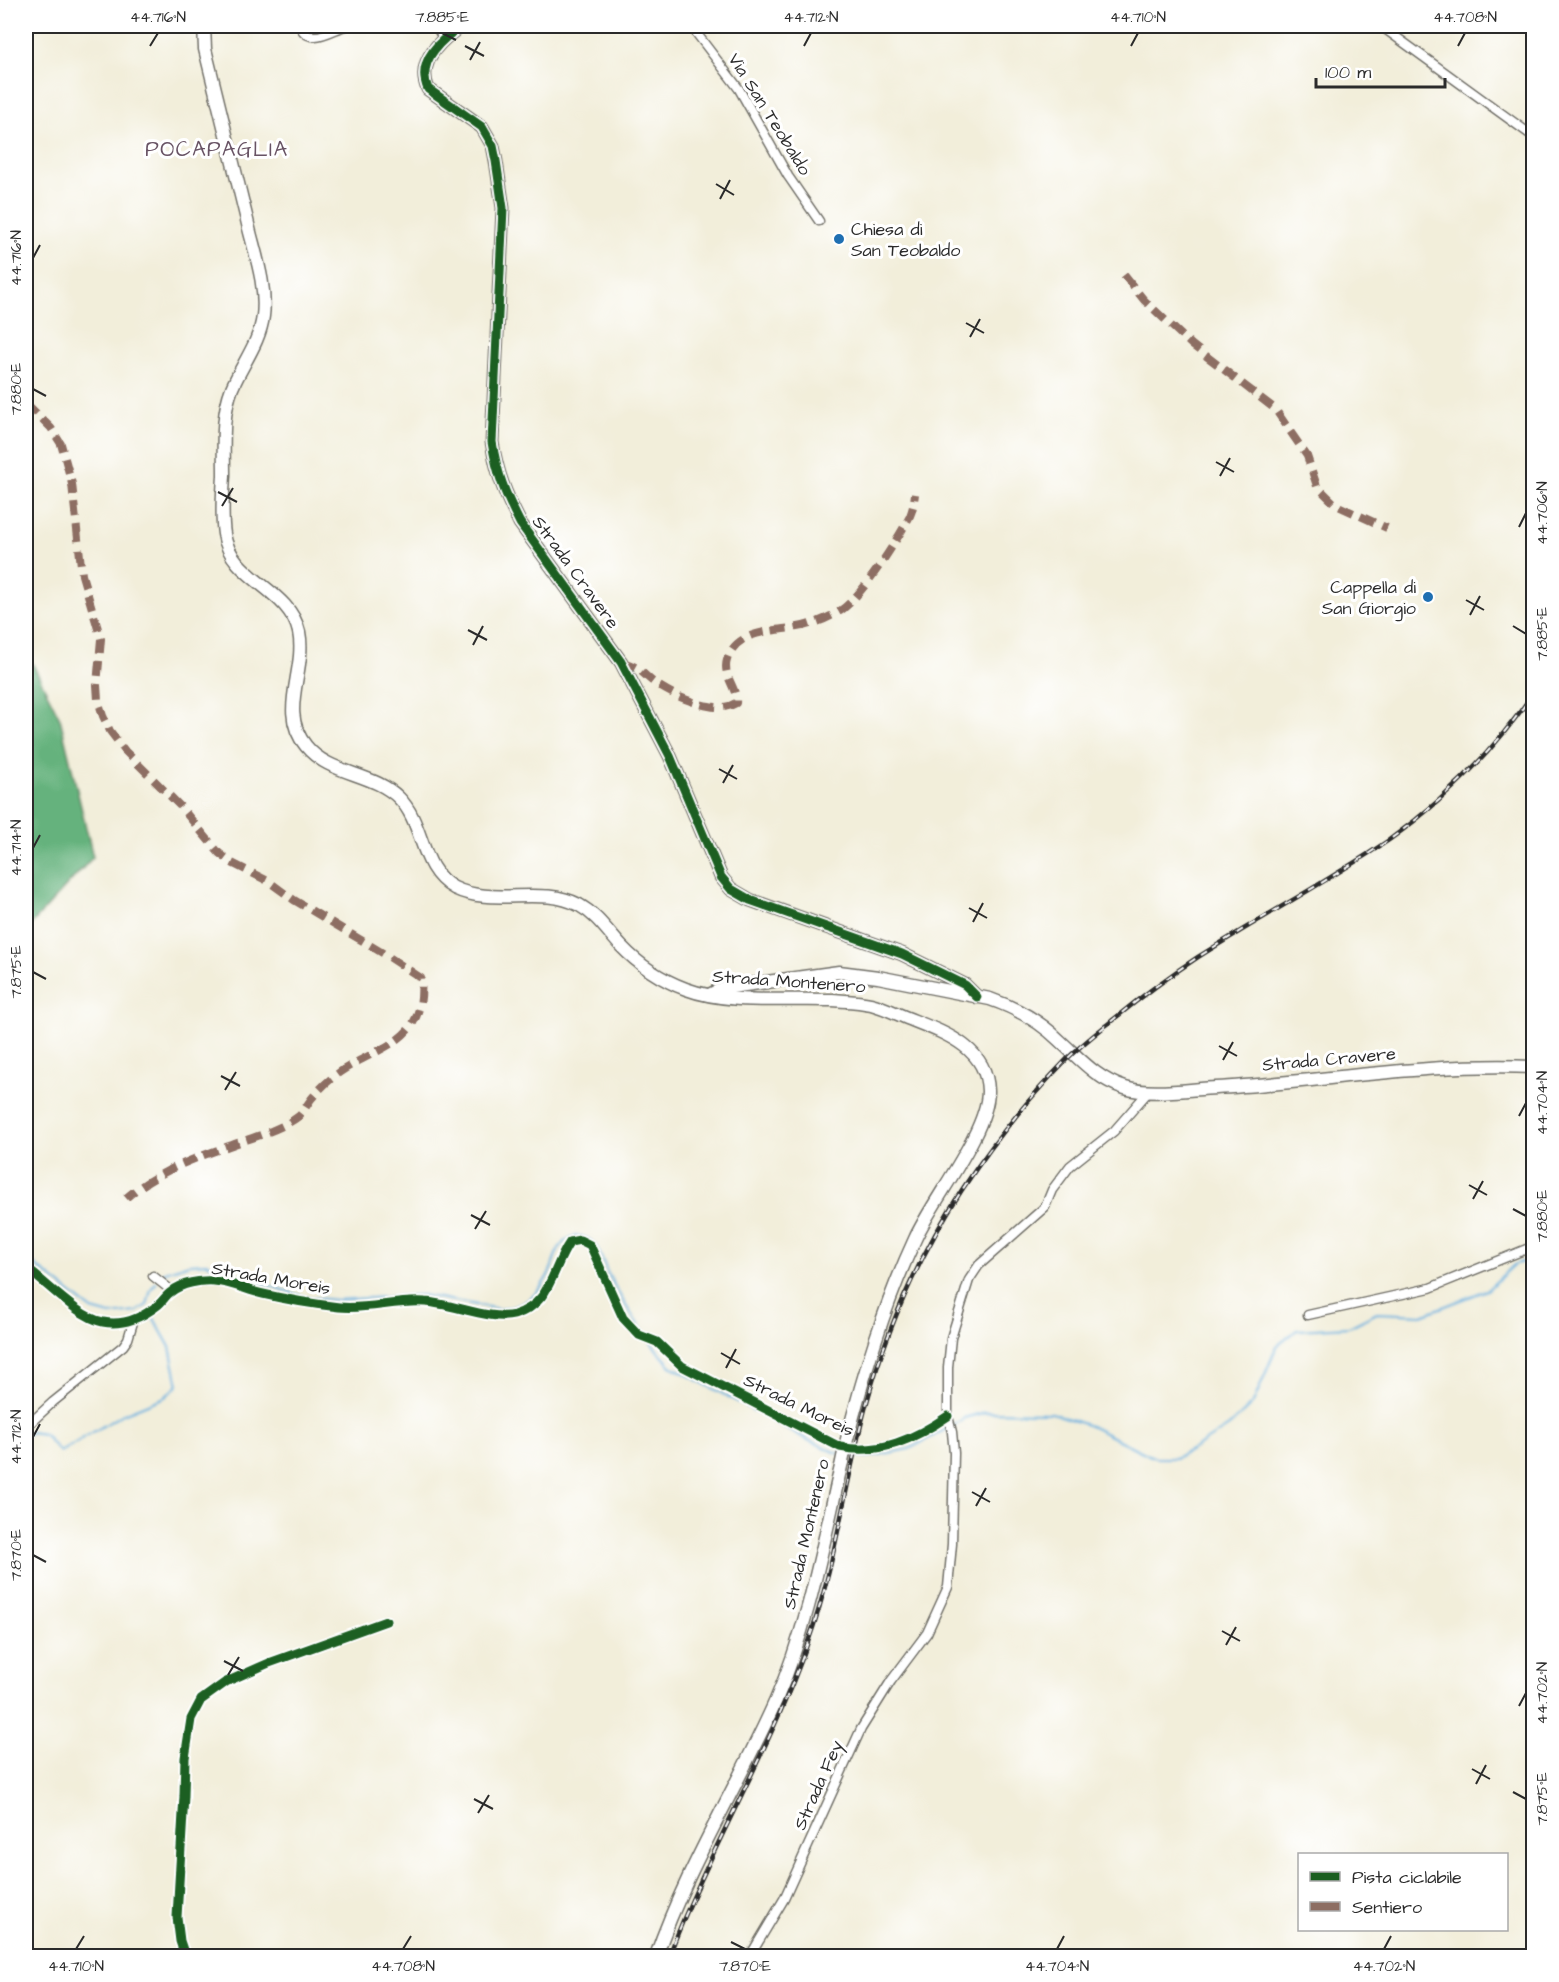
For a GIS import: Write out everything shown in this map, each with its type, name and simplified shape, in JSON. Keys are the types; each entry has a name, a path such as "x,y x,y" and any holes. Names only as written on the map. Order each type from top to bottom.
{"main road":[{"name":"Strada Montenero","path":"204,26 205,49 254,248 264,299 261,328 234,385 224,420 225,537 231,553 242,568 283,601 296,621 301,645 292,703 299,736 308,749 322,760 371,780 398,797 412,818 432,866 442,879 455,888 472,894 559,898 571,902 595,915 625,950 656,975 682,987 708,995 871,1004 950,1035 980,1062 987,1077 988,1097 980,1125 918,1232 881,1321 865,1369 846,1443 812,1598 797,1645 776,1699 680,1897 656,1956"},
{"name":"Strada Cravere","path":"461,26 443,38 431,54 425,67 424,79 428,89 482,127 493,146 503,208 492,442 497,471 520,523 621,662 670,756 721,877 731,890 750,900 902,954 965,985 977,997"},
{"name":"Strada Cravere","path":"708,995 723,988 839,972 878,977 977,997 1001,1003 1037,1023 1097,1076 1128,1089 1149,1091 1234,1086 1431,1068 1533,1067"}],"street":[{"path":"300,26 303,32 310,37 317,37 345,26"},
{"path":"436,26 443,38"},
{"name":"Via San Teobaldo","path":"691,26 739,89 788,176 819,221"},
{"path":"1381,26 1533,137"},
{"path":"950,1424 948,1367 951,1338 969,1280 979,1265 1044,1207 1052,1190 1070,1166 1114,1131 1149,1091"},
{"name":"Strada Moreis","path":"172,1291 200,1281 213,1281 284,1298 342,1307 423,1301 496,1316 513,1315 527,1310 542,1297 553,1281 562,1253 570,1242 580,1240 590,1245 595,1253 623,1318 634,1331 647,1337 682,1366 840,1447 864,1450 888,1446 929,1429 950,1424"},
{"path":"1308,1316 1431,1288 1533,1246"},
{"path":"26,1268 45,1281 77,1311 105,1322 121,1323 134,1319 159,1304 172,1291 153,1276"},
{"path":"26,1427 53,1402 123,1346 128,1339 134,1319"},
{"name":"Strada Fey","path":"750,1956 784,1899 861,1729 891,1681 927,1633 948,1587 954,1453 950,1424"},
{"path":"185,1956 180,1941 177,1917 185,1758 191,1719 201,1700 226,1682 269,1663 386,1621"}],"green space":[{"path":"26,651 60,718 93,857 26,930"}],"waterway":[{"path":"160,1277 165,1272 189,1264 206,1263 305,1297 337,1300 422,1295 499,1309 517,1306 532,1297 548,1276 559,1248 567,1239 580,1236 588,1239 598,1249 612,1282 644,1333"},
{"path":"26,1258 92,1310 110,1315 136,1312 147,1305 151,1289 157,1282"},
{"path":"953,1426 964,1418 986,1412 1052,1413 1090,1426 1155,1458 1175,1458 1229,1426 1253,1403 1277,1346 1297,1330 1349,1327 1377,1313 1422,1315 1487,1290 1515,1264 1534,1259"},
{"path":"26,1437 30,1432 44,1434 60,1452 123,1414 165,1397 178,1385 170,1347 153,1317"},
{"path":"651,1343 671,1366 808,1440 841,1453"},
{"path":"849,1455 868,1457 909,1449 948,1428"}],"railway":[{"path":"669,1956 702,1877 776,1722 808,1642 826,1583 867,1402 900,1307 944,1219 971,1177 1032,1097 1084,1044 1187,964 1342,870 1410,825 1486,754 1534,692"}],"marked path":[{"path":"1124,275 1144,300 1192,345 1275,409 1307,456 1317,486 1336,505 1387,528"},
{"path":"26,403 51,428 61,444 72,484 82,575 101,639 98,700 110,731 125,751 180,806 219,853 232,863 268,881 294,900 421,978 421,999 417,1015 410,1028 388,1046 343,1070 326,1083 299,1116 275,1129 176,1167 149,1181 126,1198"},
{"path":"621,662 637,668 656,684 688,700 716,707 726,707 736,703 735,692 726,666 733,649 741,641 751,636 814,623 837,613 849,604 897,539 910,516 915,494"}],"cycle path":[{"path":"461,26 445,38 432,53 425,70 425,79 428,89 482,127 493,146 503,208 492,442 502,484 520,523 621,662 670,756 721,877 731,889 750,900 902,954 965,985 977,997"},
{"path":"26,1268 84,1314 110,1323 125,1322 146,1313 180,1286 209,1281 226,1283 282,1298 339,1307 425,1302 494,1316 505,1316 527,1310 536,1303 549,1284 570,1242 580,1240 590,1245 623,1318 639,1335 657,1342 682,1366 840,1447 869,1449 897,1443 948,1416"},
{"path":"185,1956 180,1941 177,1917 185,1758 191,1719 201,1700 226,1682 269,1663 386,1621"}],"place":[{"name":"Chiesa di San Teobaldo","path":"839,239"},
{"name":"Cappella di San Giorgio","path":"1428,597"}],"district":[{"name":"POCAPAGLIA","path":"217,149"}]}
